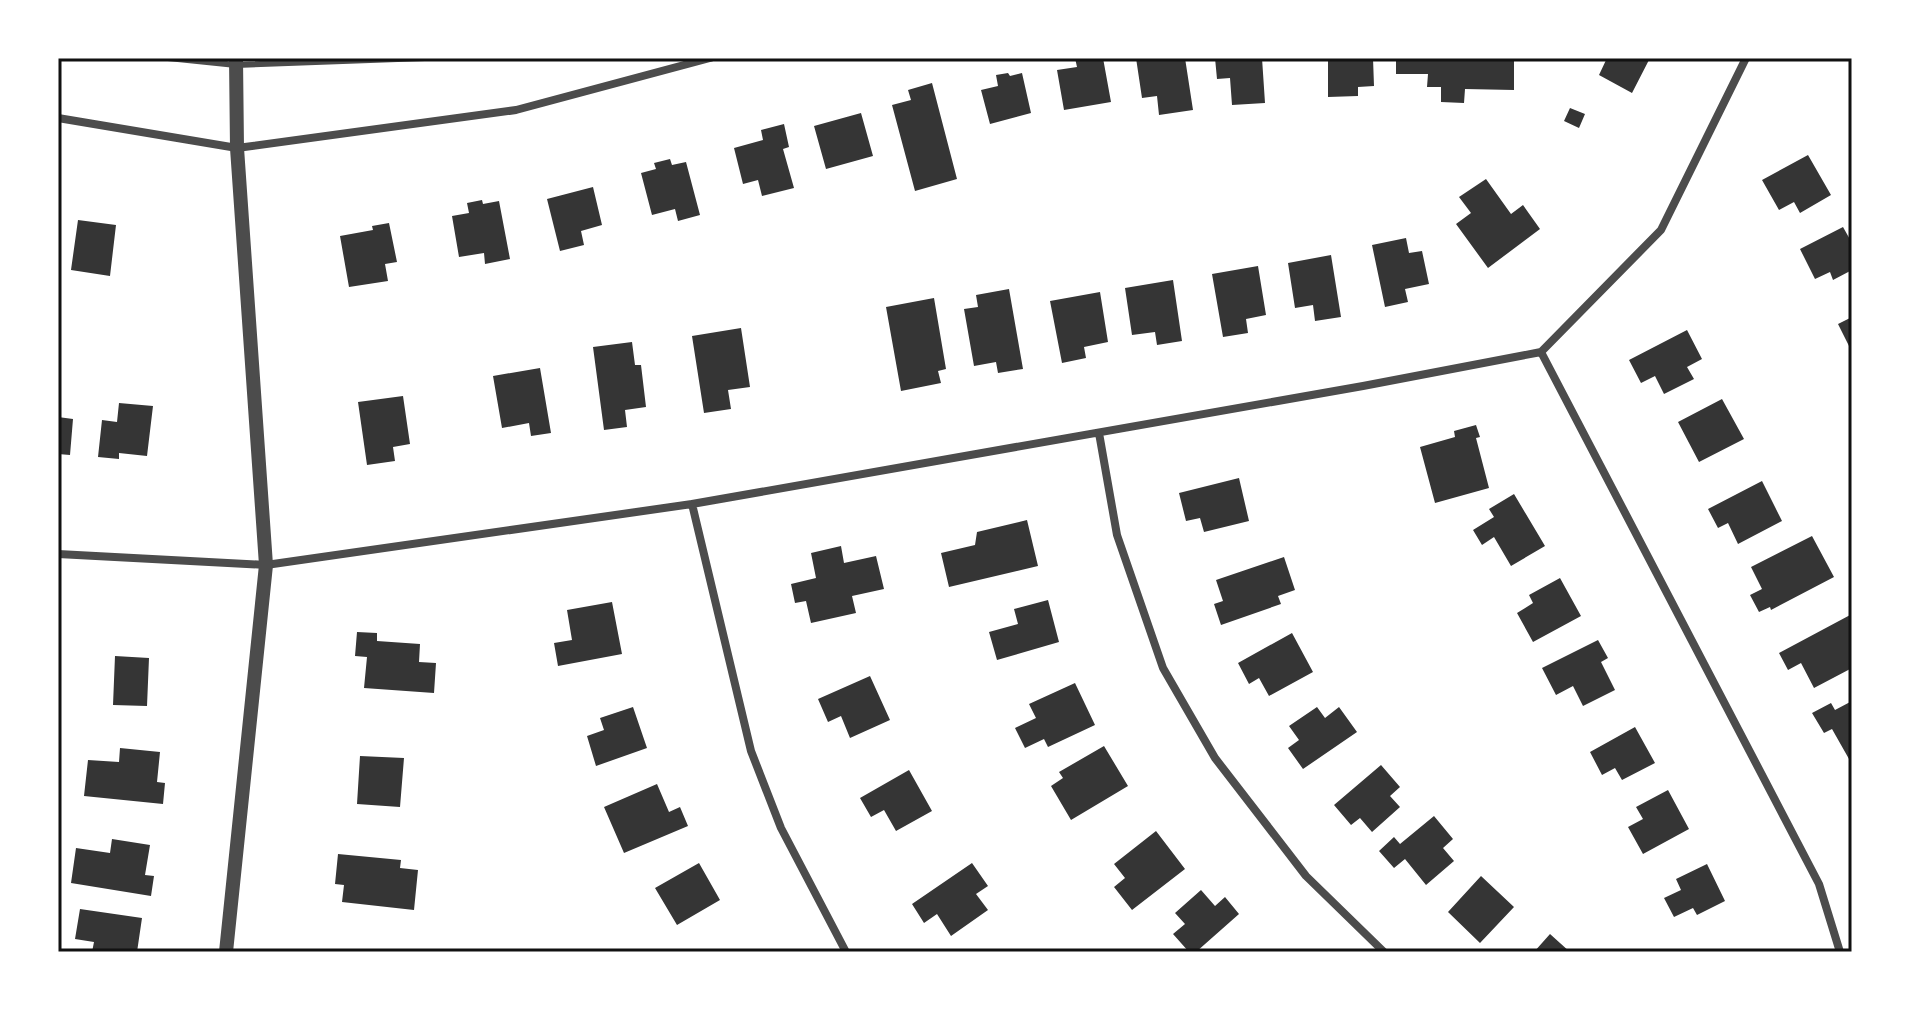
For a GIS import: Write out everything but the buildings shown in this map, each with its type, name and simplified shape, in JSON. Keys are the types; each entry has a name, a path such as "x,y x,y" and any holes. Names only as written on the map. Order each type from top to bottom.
{"street":[{"path":"58,118 237,148 516,110 710,58"},
{"path":"58,554 266,565 692,504 1541,352 1661,230 1746,58"},
{"path":"226,952 266,565 237,148 236,62"},
{"path":"1541,352 1819,884 1840,952"},
{"path":"1099,433 1117,535 1163,668 1215,758 1306,876 1384,952"},
{"path":"692,504 751,751 781,828 846,952"}],"lane":[{"path":"168,58 236,62 425,58"}]}
